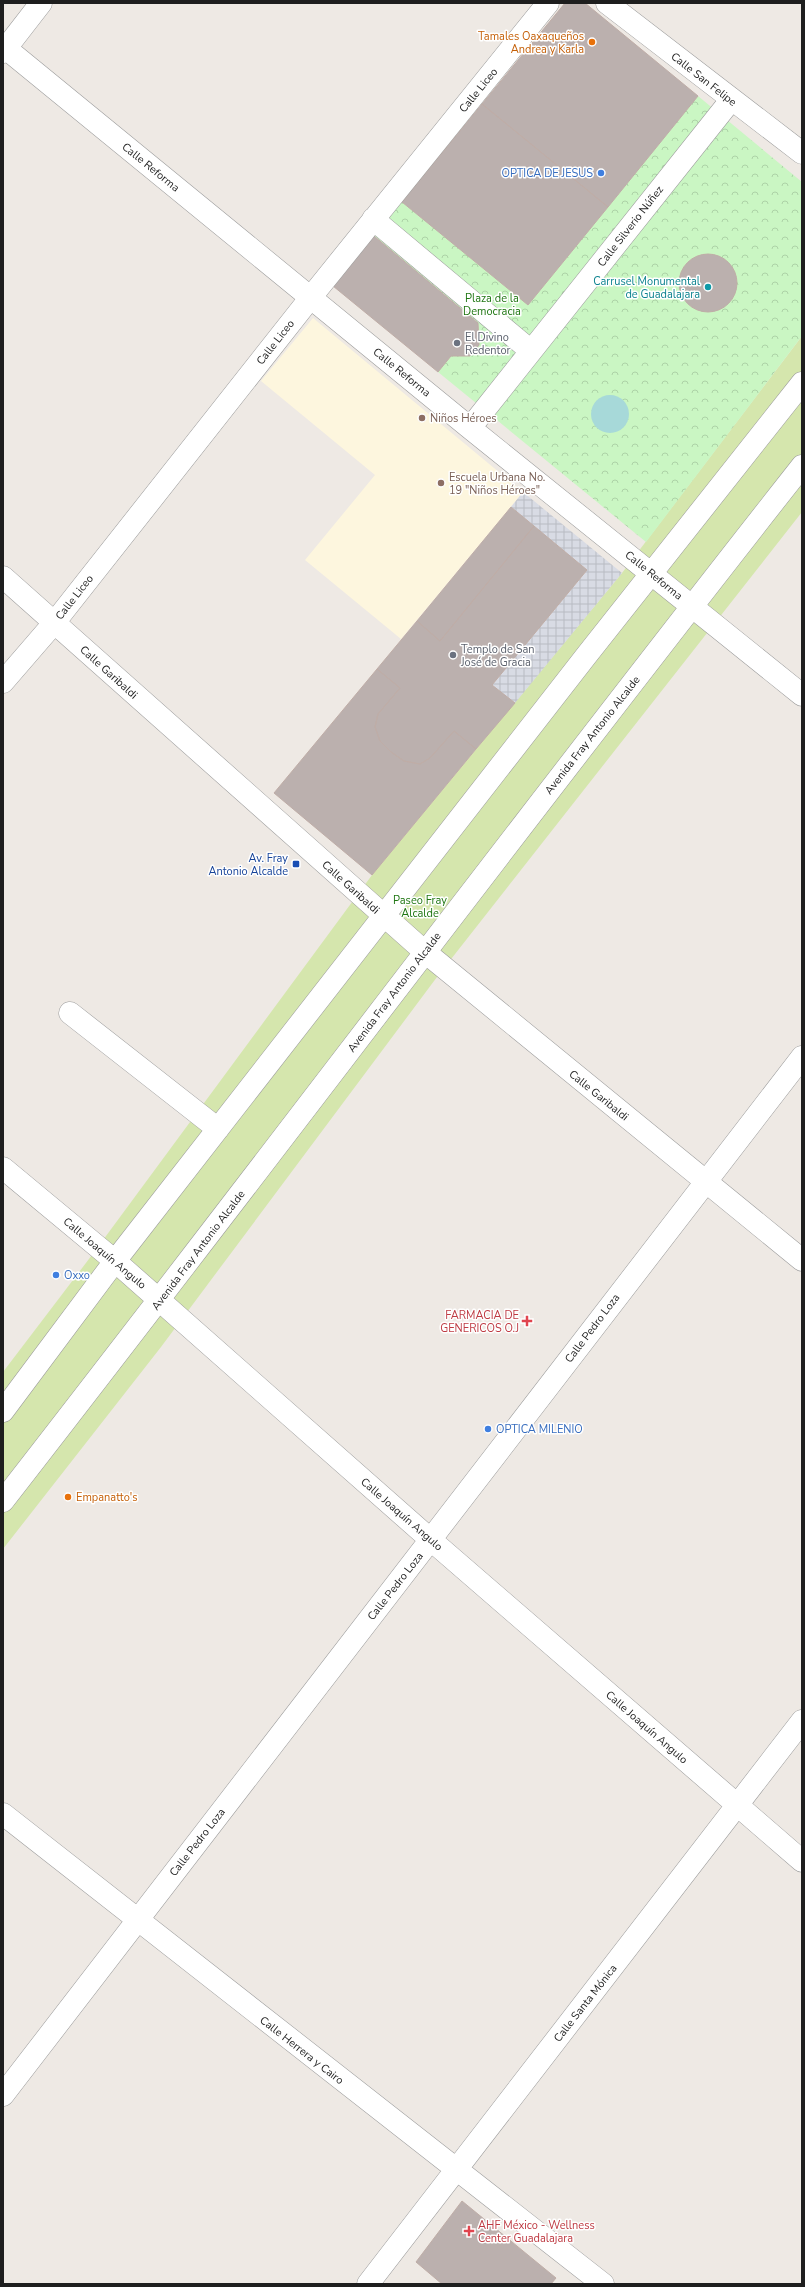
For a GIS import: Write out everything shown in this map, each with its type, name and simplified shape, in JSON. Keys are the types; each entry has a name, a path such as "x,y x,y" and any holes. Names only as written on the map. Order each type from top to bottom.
{"street":[{"path":"4,49 41,3"},
{"name":"Calle Liceo","path":"3,682 54,623 373,219 548,3"},
{"name":"Calle San Felipe","path":"607,3 731,100 802,153"},
{"name":"Calle Reforma","path":"4,49 311,297 470,428 802,695"},
{"name":"Calle Silverio Núñez","path":"470,428 731,100"},
{"path":"373,219 531,351"},
{"path":"3,1411 115,1261 651,573 802,383"},
{"name":"Avenida Fray Antonio Alcalde","path":"3,1501 160,1300 691,606 802,466"},
{"name":"Calle Garibaldi","path":"3,577 384,917 802,1260"},
{"path":"70,1013 218,1129"},
{"name":"Calle Pedro Loza","path":"3,2095 802,1057"},
{"name":"Calle Joaquín Angulo","path":"3,1168 115,1261 431,1540 802,1860"},
{"name":"Calle Santa Mónica","path":"368,2284 738,1806 802,1721"},
{"name":"Calle Herrera y Cairo","path":"3,1814 455,2170 603,2284"}],"shaded area":[{"name":"Escuela Urbana No. 19 \"Niños Héroes\"","path":"313,318 523,492 401,639 305,560 375,475 261,381"},
{"path":"523,492 622,573 515,703 492,685 587,570 511,507"}],"green space":[{"name":"Plaza de la Democracia","path":"698,96 802,182 802,336 646,542 438,372 451,356 470,356 479,345 478,323 374,236 402,202 528,305"},
{"name":"Paseo Fray Alcalde","path":"802,336 802,512 437,977 161,1347 3,1549 3,1372 92,1255 372,875 622,573"}],"water":[{"path":"606,395 614,395 624,400 628,407 628,421 624,428 614,433 606,433 596,428 594,425 591,418 591,410 596,400 599,398"}],"building":[{"path":"565,3 585,3 698,96 608,207 482,104"},
{"path":"482,104 608,207 528,305 402,202"},
{"path":"374,236 478,323 479,345 470,356 451,356 438,372 333,286"},
{"name":"Carrusel Monumental de Guadalajara","path":"702,254 714,254 729,262 737,277 737,289 729,304 714,312 702,312 687,304 679,289 679,277 687,262"},
{"path":"511,507 534,526 440,641 417,621"},
{"name":"Templo de San José de Gracia","path":"534,526 587,570 492,685 515,703 476,749 454,731 430,758 420,764 404,761 391,752 380,741 375,727 378,714 400,688 377,669 417,621 440,641"},
{"path":"377,669 400,688 378,714 375,727 380,741 391,752 404,761 420,764 430,758 454,731 476,749 372,875 274,793"},
{"name":"AHF México - Wellness Center Guadalajara","path":"462,2201 556,2278 551,2284 442,2284 416,2262"}],"place":[{"name":"Tamales Oaxaqueños Andrea y Karla","path":"592,42"},
{"name":"OPTICA DE JESUS","path":"601,173"},
{"name":"Carrusel Monumental de Guadalajara","path":"708,287"},
{"name":"El Divino Redentor","path":"457,343"},
{"name":"Niños Héroes","path":"422,418"},
{"name":"Escuela Urbana No. 19 \"Niños Héroes\"","path":"441,483"},
{"name":"Templo de San José de Gracia","path":"453,655"},
{"name":"Av. Fray Antonio Alcalde","path":"296,864"},
{"name":"Oxxo","path":"56,1275"},
{"name":"FARMACIA DE GENERICOS O.J","path":"527,1321"},
{"name":"OPTICA MILENIO","path":"488,1429"},
{"name":"Empanatto's","path":"68,1497"},
{"name":"AHF México - Wellness Center Guadalajara","path":"469,2231"}]}
